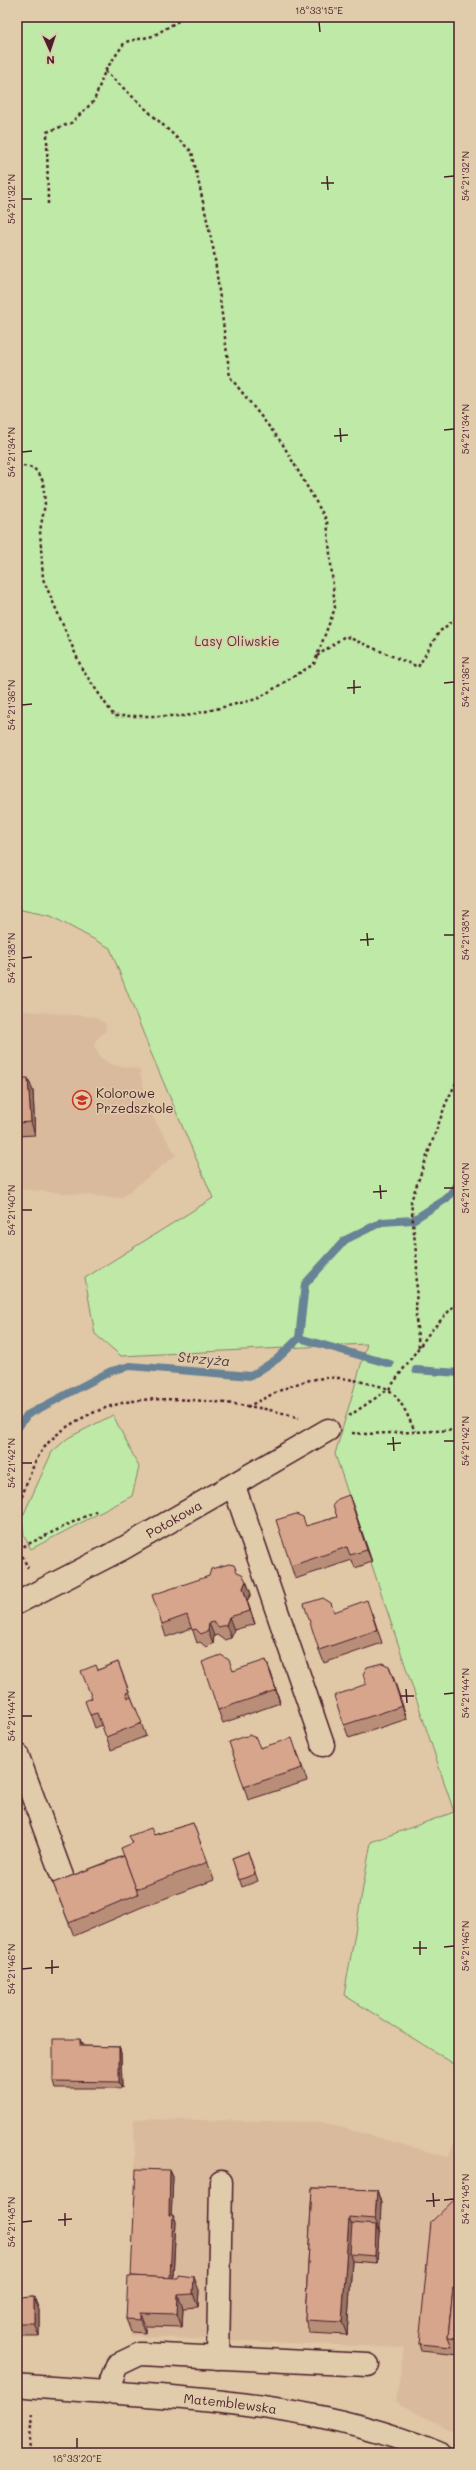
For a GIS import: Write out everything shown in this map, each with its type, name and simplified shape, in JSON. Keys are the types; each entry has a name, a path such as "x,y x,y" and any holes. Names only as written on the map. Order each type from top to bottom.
{"street":[{"name":"Potokowa","path":"17,1603 122,1549 234,1486 328,1430"},
{"path":"234,1486 323,1745"},
{"path":"17,1754 62,1876"},
{"path":"218,2358 221,2182"},
{"path":"106,2393 117,2364 140,2354 368,2366"},
{"name":"Matemblewska","path":"17,2385 240,2404 289,2412 379,2431 438,2453"}],"path":[{"path":"48,204 47,132 71,123 94,101 105,70 125,42 153,36 185,17"},
{"path":"17,465 34,468 43,481 45,504 40,531 43,580 82,669 114,716 186,716 257,699 314,664 335,608 327,521 282,443 230,377 214,252 192,152 105,70"},
{"path":"317,656 345,636 378,652 418,667 439,632 459,616"},
{"path":"420,1347 416,1318 416,1264 411,1201 446,1103 459,1077"},
{"path":"328,1430 388,1389 459,1300"},
{"path":"247,1407 285,1387 321,1376 350,1378 388,1389 404,1406 415,1431"},
{"path":"17,1508 36,1457 52,1439 71,1424 100,1410 123,1403 145,1400 219,1402 280,1411 328,1430 366,1434 459,1430"},
{"path":"18,1549 98,1510"},
{"path":"29,2453 33,2407"}],"shaded area":[{"name":"Kolorowe Przedszkole","path":"17,1010 95,1017 106,1024 105,1032 96,1040 94,1046 100,1057 110,1064 139,1069 151,1114 176,1155 121,1198 17,1189"},
{"path":"134,2119 322,2122 448,2157 459,2132 459,2435 396,2402 404,2348 131,2336 136,2221"}],"green space":[{"name":"Lasy Oliwskie","path":"17,17 459,17 459,2067 344,1995 371,1842 454,1812 335,1454 367,1344 121,1356 95,1334 85,1278 213,1198 151,1053 110,948 51,916 17,909"},
{"path":"113,1415 139,1467 132,1496 31,1549 24,1536 22,1518 52,1452 68,1438"}],"building":[{"path":"17,1078 28,1078 31,1122 17,1123"},
{"path":"349,1495 367,1550 350,1555 347,1547 291,1566 276,1520 296,1514 303,1517 306,1526 337,1517 333,1505 338,1499"},
{"path":"229,1564 234,1565 237,1572 242,1574 246,1581 243,1588 250,1611 229,1617 226,1625 219,1627 213,1622 209,1623 208,1631 201,1634 196,1629 192,1630 187,1615 162,1624 152,1595 209,1576 211,1569"},
{"path":"323,1598 331,1603 334,1612 367,1600 377,1630 319,1650 304,1604"},
{"path":"221,1655 229,1660 233,1671 266,1660 276,1690 218,1710 202,1662"},
{"path":"118,1662 129,1692 126,1693 128,1698 131,1697 142,1723 106,1737 97,1713 90,1715 85,1701 92,1698 81,1671 96,1665 98,1670"},
{"path":"382,1663 389,1666 402,1706 344,1725 334,1696 366,1684 363,1674 367,1667"},
{"path":"249,1735 256,1738 260,1748 292,1738 302,1768 244,1787 229,1742"},
{"path":"193,1823 208,1862 136,1889 121,1848 133,1843 129,1836 151,1828 154,1835"},
{"path":"248,1852 255,1874 239,1880 232,1858"},
{"path":"124,1856 138,1894 69,1923 53,1883"},
{"path":"53,2039 80,2039 80,2046 119,2047 119,2082 53,2081"},
{"path":"136,2169 170,2170 169,2215 173,2215 170,2278 131,2276"},
{"path":"312,2188 377,2190 375,2219 349,2217 342,2322 305,2320"},
{"path":"455,2199 459,2200 459,2288 453,2288 448,2337 452,2347 419,2344 431,2222"},
{"path":"352,2223 376,2225 375,2256 350,2254"},
{"path":"178,2275 194,2277 193,2294 178,2295 177,2314 140,2313 140,2320 126,2319 128,2276 178,2278"},
{"path":"453,2288 459,2288 459,2338 448,2337"},
{"path":"34,2297 34,2323 17,2323 17,2298"}],"waterway":[{"path":"299,1338 305,1284 345,1240 382,1222 413,1220 446,1199 459,1183"},
{"name":"Strzyża","path":"17,1429 27,1415 111,1371 130,1366 251,1376 277,1359 299,1338 390,1364"},
{"name":"Strzyża","path":"416,1370 459,1373"}],"place":[{"name":"Kolorowe Przedszkole","path":"82,1100"}]}
